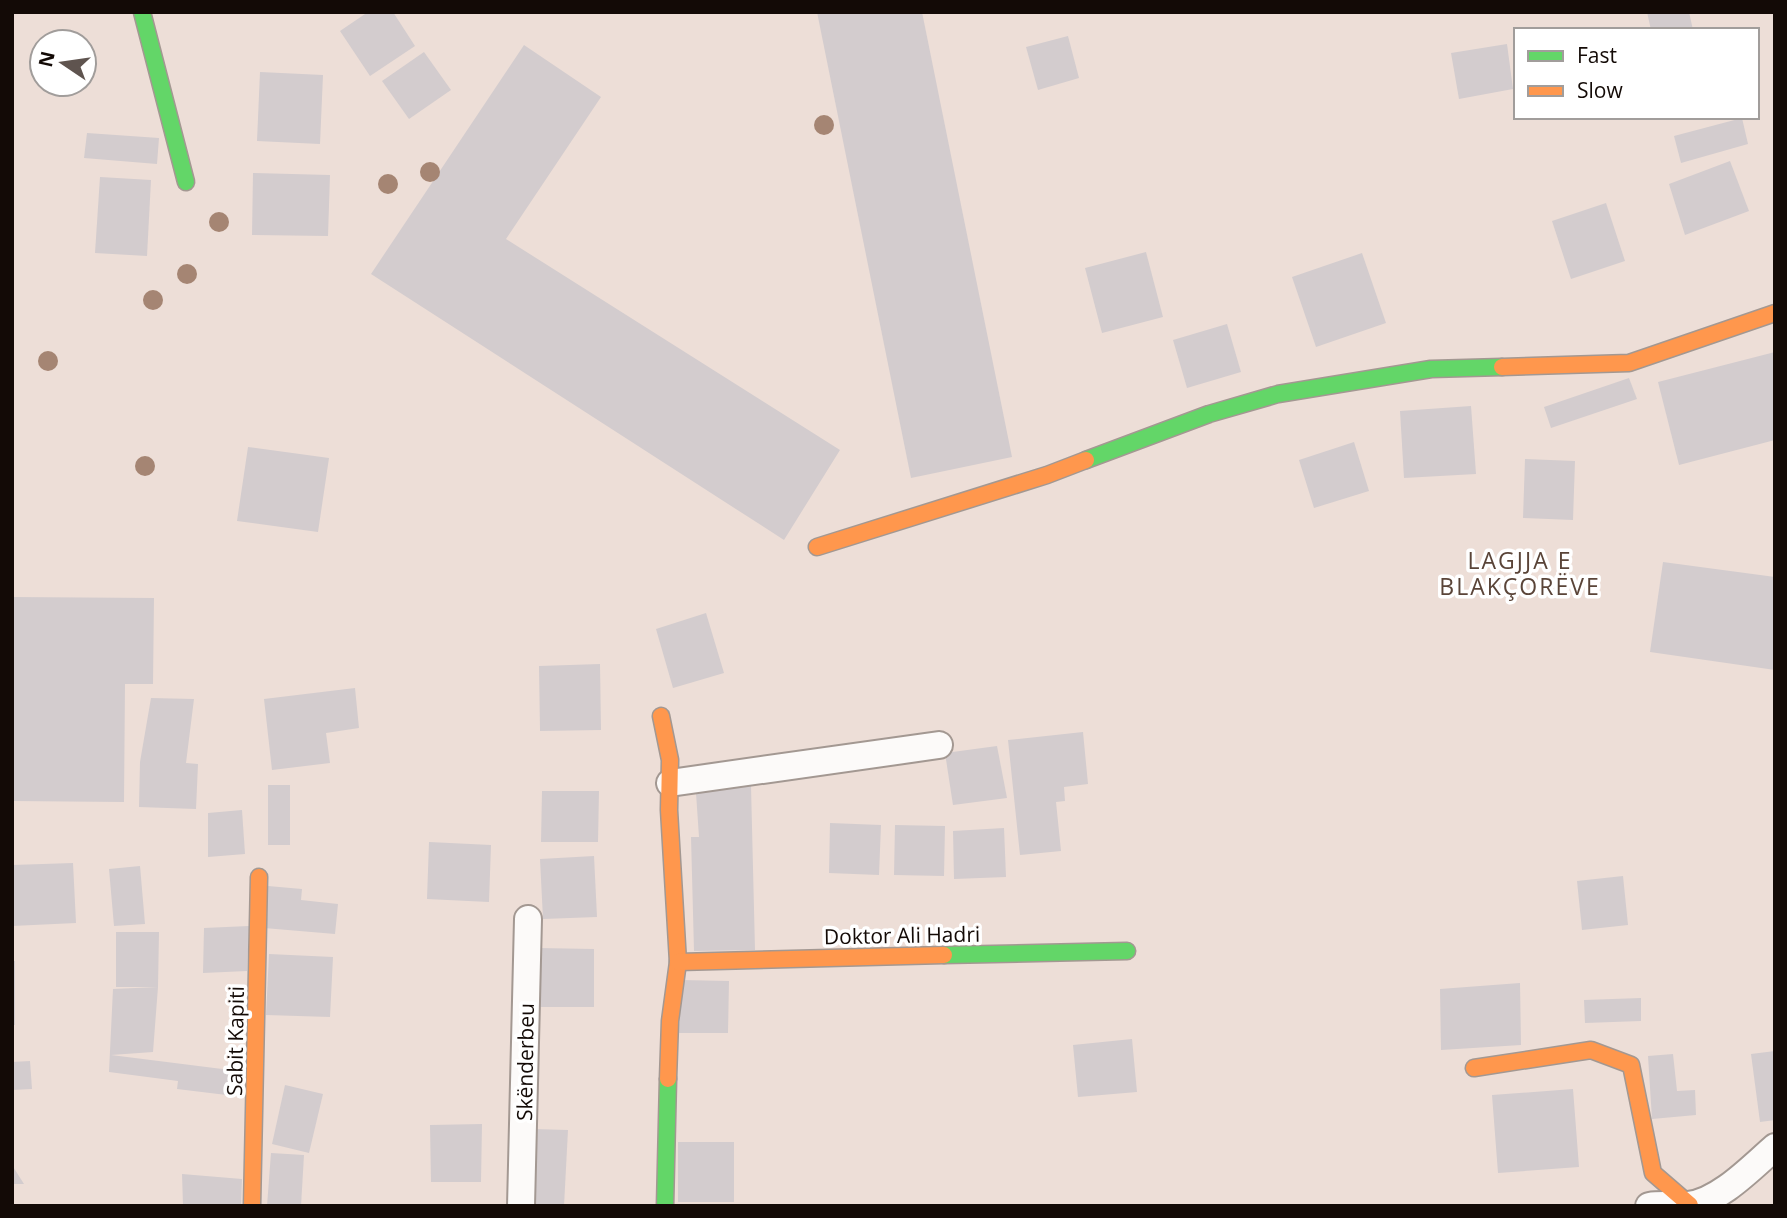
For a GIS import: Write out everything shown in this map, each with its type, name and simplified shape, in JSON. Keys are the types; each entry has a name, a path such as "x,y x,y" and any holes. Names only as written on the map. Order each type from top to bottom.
{"street":[{"path":"142,12 186,182"},
{"path":"817,547 1047,475 1209,414 1278,394 1431,369 1629,363 1775,313"},
{"path":"661,716 670,760 678,962 670,1021 665,1206"},
{"path":"670,783 939,745"},
{"name":"Sabit Kapiti","path":"252,1206 259,877"},
{"name":"Skënderbeu","path":"521,1206 528,919"},
{"name":"Doktor Ali Hadri","path":"678,962 1127,951"},
{"path":"1474,1068 1591,1050 1631,1065 1653,1173 1701,1202"},
{"path":"1649,1206 1701,1202 1735,1182 1775,1147"}],"building":[{"path":"368,12 393,12 415,46 370,76 340,31"},
{"path":"817,12 922,12 1012,457 911,478"},
{"path":"1647,12 1689,12 1693,28 1651,28"},
{"path":"1068,36 1079,78 1038,90 1026,47"},
{"path":"1507,44 1513,89 1459,99 1451,53"},
{"path":"524,45 601,97 506,239 840,450 784,540 371,274"},
{"path":"424,52 451,90 409,119 382,81"},
{"path":"260,72 323,75 320,144 257,141"},
{"path":"1742,119 1748,144 1681,163 1674,136"},
{"path":"87,133 159,138 157,164 84,158"},
{"path":"1730,161 1749,211 1685,235 1669,184"},
{"path":"253,173 330,175 328,236 252,235"},
{"path":"100,177 151,180 147,256 95,253"},
{"path":"1606,203 1625,261 1571,279 1552,221"},
{"path":"1146,252 1163,317 1102,333 1085,268"},
{"path":"1362,253 1386,323 1316,347 1292,277"},
{"path":"1227,324 1241,372 1187,388 1173,340"},
{"path":"1775,352 1775,440 1679,465 1658,382"},
{"path":"1629,378 1637,399 1551,428 1544,407"},
{"path":"1471,406 1476,474 1404,478 1400,411"},
{"path":"1354,442 1369,491 1314,508 1299,460"},
{"path":"248,447 329,458 318,532 237,521"},
{"path":"1525,459 1575,461 1573,520 1523,518"},
{"path":"1663,562 1775,577 1775,670 1650,652"},
{"path":"12,597 154,598 153,684 125,684 124,802 12,801"},
{"path":"706,613 724,673 673,688 656,629"},
{"path":"600,664 601,730 540,731 539,666"},
{"path":"355,688 359,728 326,733 330,763 272,770 264,699"},
{"path":"151,698 194,699 186,763 198,764 196,809 139,807 140,762"},
{"path":"1083,732 1088,784 1064,787 1065,801 1056,802 1061,851 1020,855 1008,740"},
{"path":"997,746 1007,798 953,805 945,753"},
{"path":"268,785 290,785 290,845 268,845"},
{"path":"751,786 755,950 694,951 691,837 699,837 696,793"},
{"path":"542,791 599,791 598,842 541,842"},
{"path":"242,810 245,854 208,857 208,813"},
{"path":"830,823 881,825 879,875 829,873"},
{"path":"895,825 945,826 944,876 894,875"},
{"path":"1004,828 1006,877 954,879 953,831"},
{"path":"429,842 491,845 489,902 427,899"},
{"path":"594,856 597,917 543,919 540,859"},
{"path":"73,863 76,923 12,926 12,865"},
{"path":"140,866 145,924 114,926 109,869"},
{"path":"1623,876 1628,925 1582,930 1577,881"},
{"path":"268,886 302,889 301,900 338,904 335,934 264,928"},
{"path":"249,926 247,971 203,973 204,928"},
{"path":"116,932 159,932 158,987 116,987"},
{"path":"538,948 594,949 594,1007 537,1007"},
{"path":"269,954 333,957 330,1017 266,1015"},
{"path":"12,961 15,961 15,1025 12,1025"},
{"path":"680,980 729,981 728,1033 679,1033"},
{"path":"1520,983 1521,1045 1441,1050 1440,989"},
{"path":"158,987 153,1052 111,1055 246,1072 243,1097 177,1089 178,1081 109,1072 113,989"},
{"path":"1641,998 1641,1021 1585,1023 1584,1000"},
{"path":"1132,1039 1137,1092 1078,1097 1073,1045"},
{"path":"1775,1051 1775,1120 1760,1122 1751,1054"},
{"path":"1673,1054 1677,1091 1695,1090 1696,1115 1652,1119 1648,1056"},
{"path":"30,1061 32,1089 12,1090 12,1062"},
{"path":"285,1085 323,1094 309,1153 272,1144"},
{"path":"1573,1089 1579,1167 1498,1173 1492,1095"},
{"path":"482,1124 481,1182 431,1182 430,1125"},
{"path":"533,1129 568,1130 564,1206 530,1206"},
{"path":"678,1142 734,1142 734,1202 678,1202"},
{"path":"271,1153 304,1155 301,1206 267,1206"},
{"path":"12,1165 24,1184 12,1184"},
{"path":"182,1174 242,1179 241,1206 183,1206"}],"traffic: fast":[{"path":"142,12 186,182"},
{"path":"1086,460 1209,414 1278,394 1431,369 1502,367"},
{"path":"944,955 1127,951"},
{"path":"665,1206 668,1079"}],"traffic: slow":[{"path":"1502,367 1629,363 1775,313"},
{"path":"817,547 1047,475 1086,460"},
{"path":"661,716 670,760 669,810 678,962 670,1021 668,1079"},
{"path":"252,1206 259,877"},
{"path":"678,962 944,955"},
{"path":"1474,1068 1591,1050 1631,1065 1653,1173 1690,1205"}],"district":[{"name":"LAGJJA E BLAKÇORËVE","path":"1520,573"}]}
